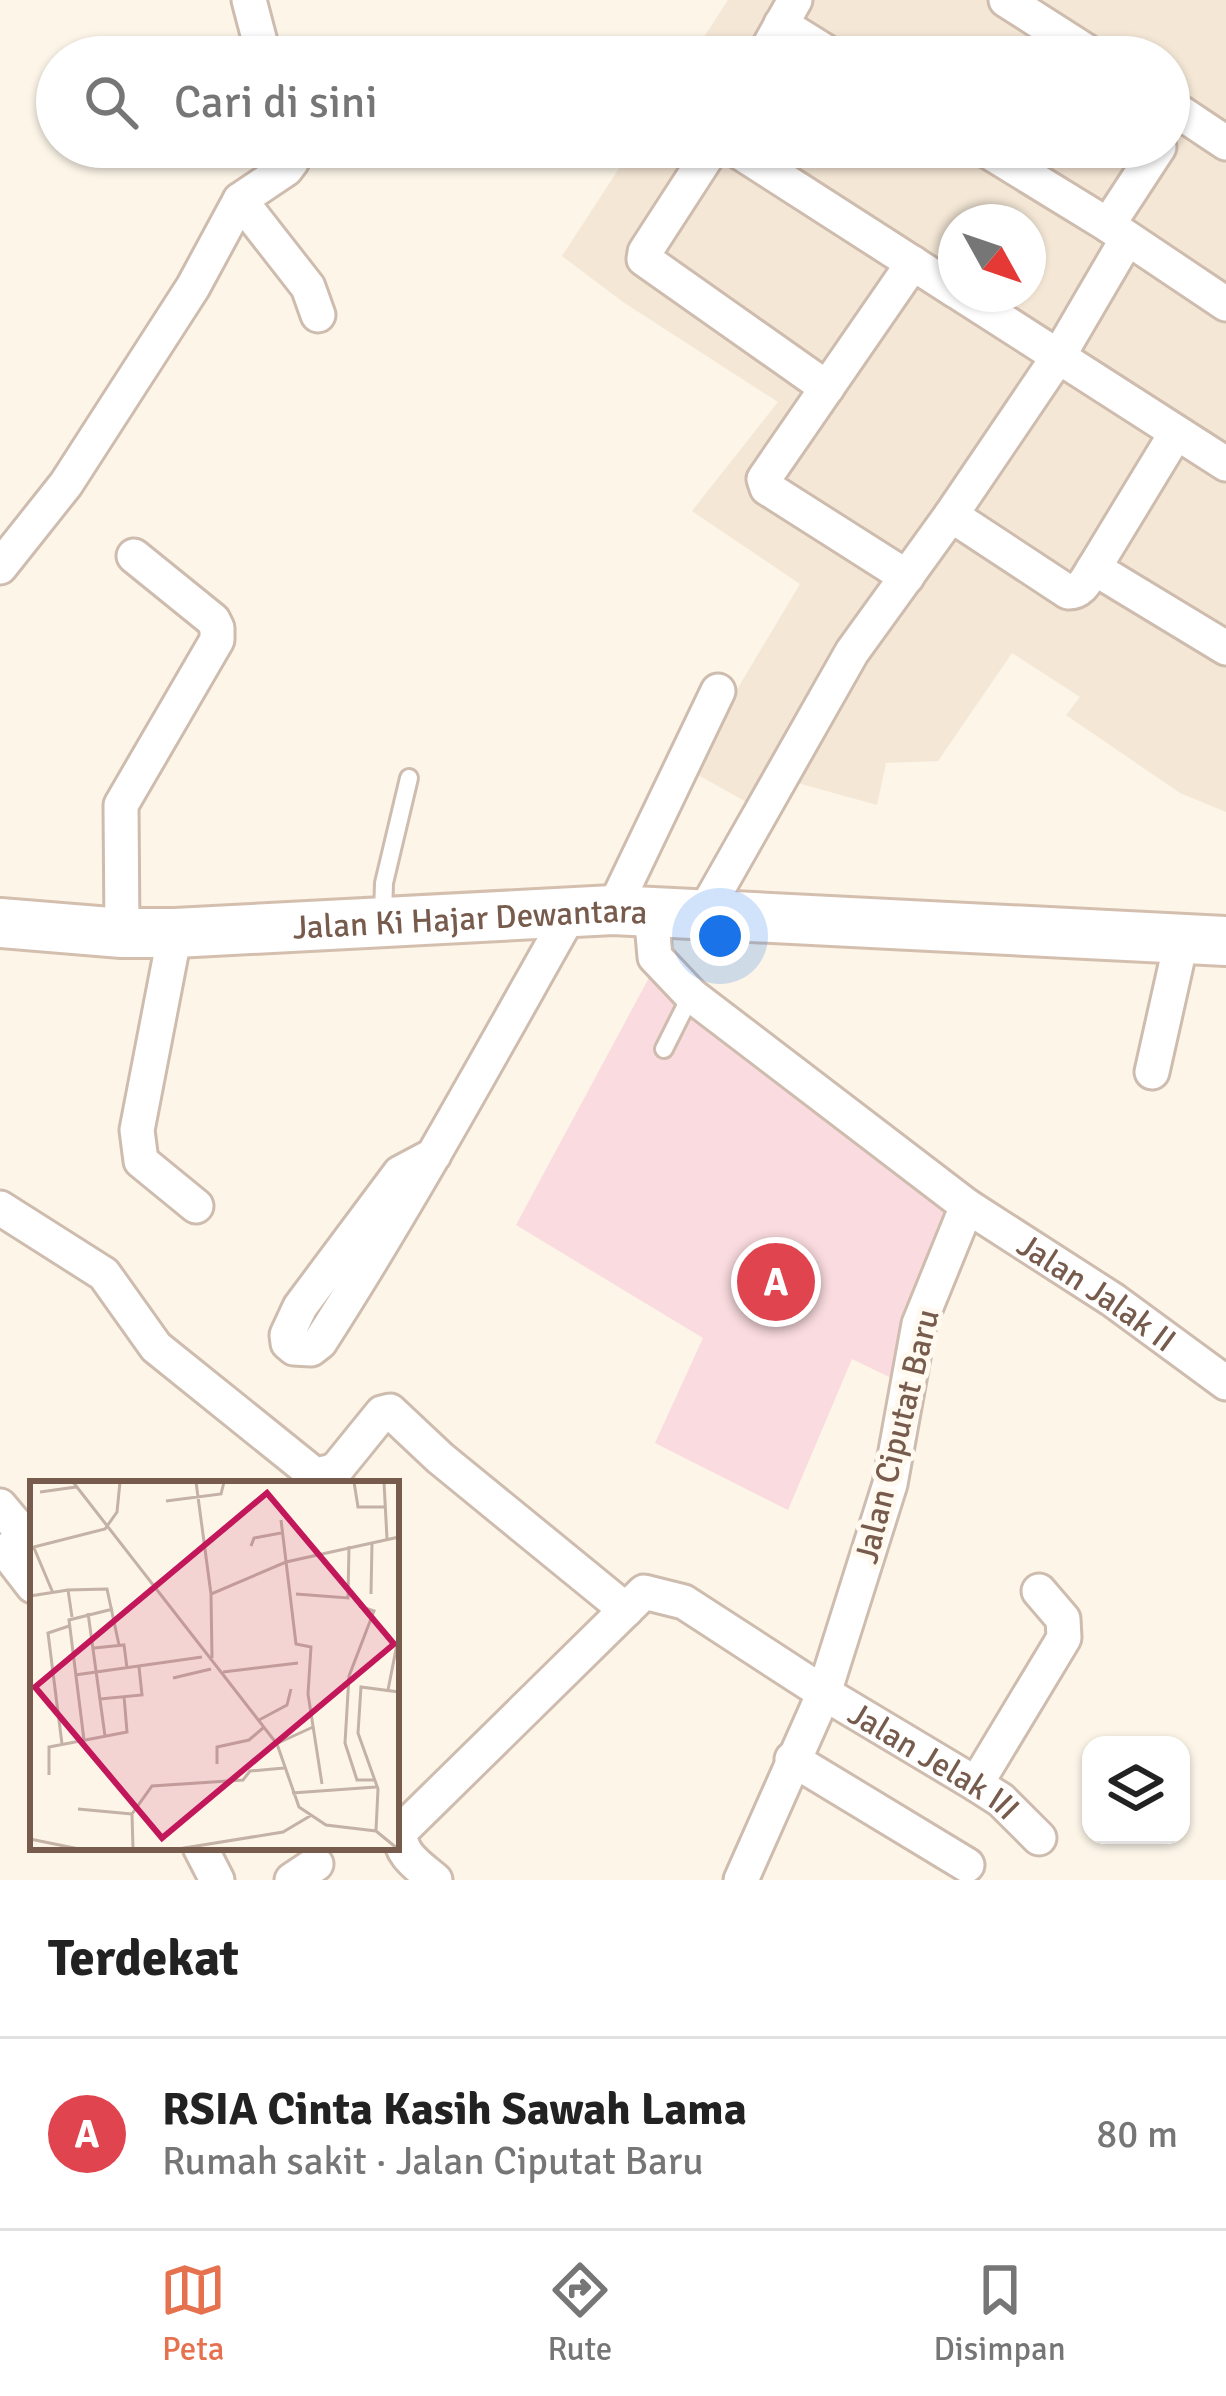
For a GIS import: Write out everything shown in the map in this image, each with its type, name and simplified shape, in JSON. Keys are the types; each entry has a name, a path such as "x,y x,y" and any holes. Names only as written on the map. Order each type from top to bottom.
{"main road":[{"name":"Jalan Ki Hajar Dewantara","path":"0,923 175,933 611,911 1204,939"}],"street":[{"path":"249,0 258,36"},
{"path":"1006,0 1062,36"},
{"path":"788,12 813,36"},
{"path":"1190,125 1226,143"},
{"path":"0,567 66,484 193,286 240,200 287,168"},
{"path":"699,168 644,252 644,259 827,388"},
{"path":"765,168 938,279"},
{"path":"1015,168 1226,304"},
{"path":"704,913 852,652 1058,357 1149,168"},
{"path":"240,200 308,287 318,315"},
{"path":"907,577 767,488 764,478 913,263"},
{"path":"989,312 1226,464"},
{"path":"951,514 1068,592 1080,589 1176,433"},
{"path":"122,933 121,805 217,640 213,620 134,556"},
{"path":"1094,568 1226,648"},
{"path":"434,1155 400,1173 300,1306 287,1335 294,1348 311,1349 320,1342 434,1155 611,911 718,691"},
{"path":"611,911 691,994 967,1206"},
{"path":"175,933 137,1130 141,1161 196,1206"},
{"path":"1152,1072 1204,939"},
{"name":"Jalan Jalak II","path":"967,1206 1113,1300 1226,1384"},
{"name":"Jalan Ciputat Baru","path":"741,1880 824,1693 890,1484 919,1324 967,1206"},
{"path":"0,1208 104,1274 156,1347 315,1475 332,1472 382,1413 390,1411 440,1458 626,1610 401,1831 399,1842 407,1855 435,1880"},
{"path":"0,1506 26,1537 6,1552 30,1582"},
{"path":"976,1784 1064,1639 1063,1619 1039,1591"},
{"name":"Jalan Jelak III","path":"626,1610 644,1592 684,1602 1001,1800 1039,1838"},
{"path":"793,1760 967,1865"},
{"path":"202,1850 217,1880"}],"lane":[{"path":"383,922 384,883 409,778"},
{"path":"664,1049 691,994"}],"shaded area":[{"path":"728,0 1226,0 1226,812 1180,793 1066,715 1080,697 1012,653 938,761 886,763 877,805 794,782 779,820 689,770 800,584 692,511 778,402 623,302 562,256 619,168 1190,168 1190,36 705,36"},
{"path":"658,961 707,1030 967,1224 914,1389 852,1359 788,1510 655,1443 703,1338 516,1225"}],"place":[{"name":"RSIA Cinta Kasih Sawah Lama","path":"776,1282"}]}
